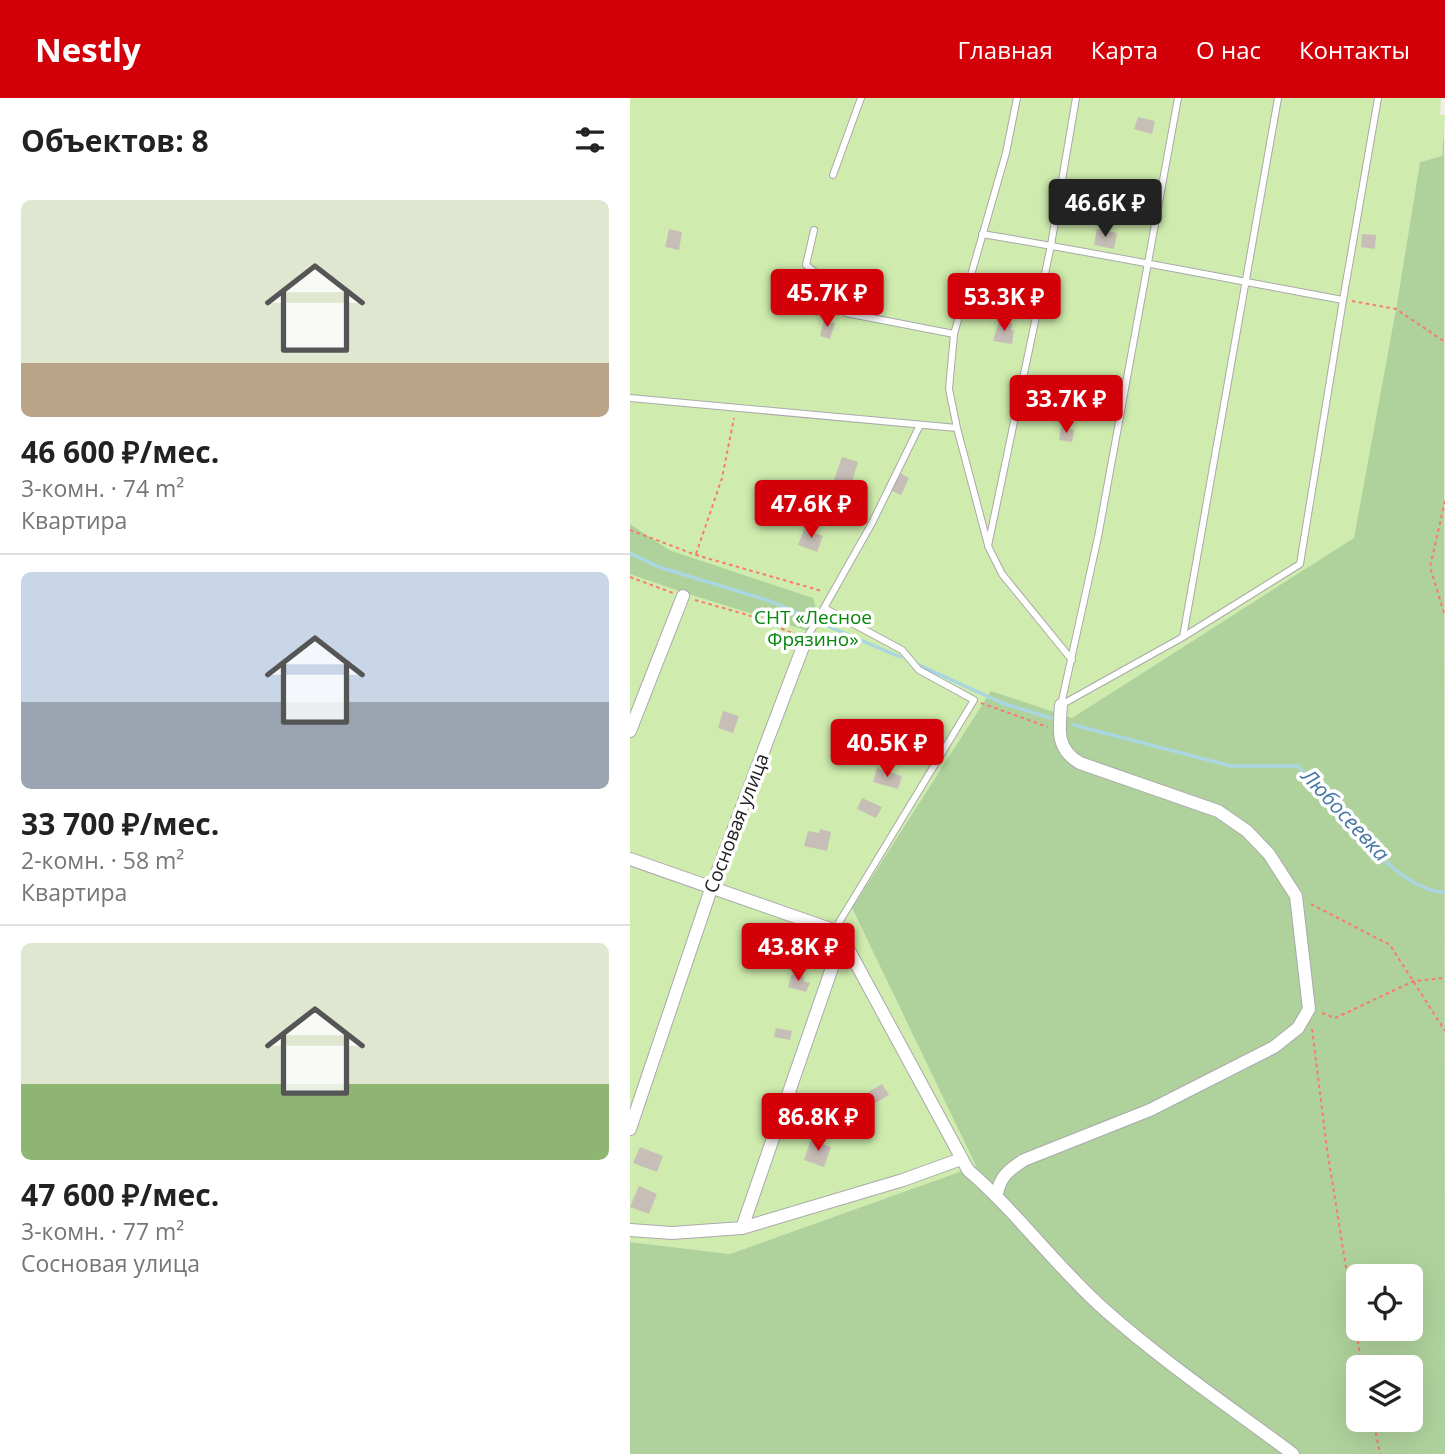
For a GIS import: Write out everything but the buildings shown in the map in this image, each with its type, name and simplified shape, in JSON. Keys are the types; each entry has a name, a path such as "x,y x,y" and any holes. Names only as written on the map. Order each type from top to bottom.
{"street":[{"path":"630,732 683,596"},
{"name":"Сосновая улица","path":"630,1129 712,886 806,639"},
{"path":"997,1194 998,1184 1006,1172 1024,1160 1150,1110 1274,1047 1298,1028 1309,1009 1296,896 1269,854 1234,821 1218,811 1069,757 1062,748 1062,705"},
{"path":"630,859 839,932 964,1165 997,1194 1026,1231 1105,1311 1293,1454"},
{"path":"742,1228 839,932"},
{"path":"630,1230 672,1233 742,1228 903,1180 964,1165"}],"lane":[{"path":"833,175 860,98"},
{"path":"1017,98 1006,153 954,334 949,389 988,546 1002,574 1072,660"},
{"path":"988,546 1051,245 1076,98"},
{"path":"1062,705 1098,537 1178,98"},
{"path":"1183,637 1278,98"},
{"path":"1062,705 1183,637 1300,564 1378,98"},
{"path":"814,230 806,265 839,291 846,313 954,334"},
{"path":"982,234 1147,262 1343,300"},
{"path":"630,398 957,428"},
{"path":"806,639 872,523 920,425"},
{"path":"824,608 902,650 919,670 974,700 839,932"}],"path":[{"path":"1343,300 1396,309 1445,342"},
{"path":"696,555 722,478 736,408"},
{"path":"1445,500 1430,567 1445,616"},
{"path":"630,530 696,555 832,594"},
{"path":"630,578 748,615 806,639"},
{"path":"974,700 1060,731"},
{"path":"1296,896 1390,945 1445,1031"},
{"path":"1360,1355 1333,1189 1309,1009 1335,1018 1414,981 1445,978"},
{"path":"1376,1432 1380,1454"}],"green space":[{"name":"СНТ «Лесное Фрязино»","path":"630,98 1441,98 1440,115 1445,115 1442,156 1420,162 1355,538 1072,718 991,692 852,908 976,1166 730,1254 630,1242"},
{"path":"1444,128 1445,1454 630,1454 630,1242 730,1254 976,1166 852,908 991,691 1072,718 1354,538 1420,162 1442,156"},
{"path":"630,524 669,550 813,598 818,615 808,631 630,574"}],"waterway":[{"name":"Любосеевка","path":"630,553 659,567 770,601 900,657"},
{"name":"Любосеевка","path":"919,665 1002,703 1051,718"},
{"name":"Любосеевка","path":"1074,725 1231,766 1298,766 1345,821 1386,862 1426,889 1445,892"}]}
